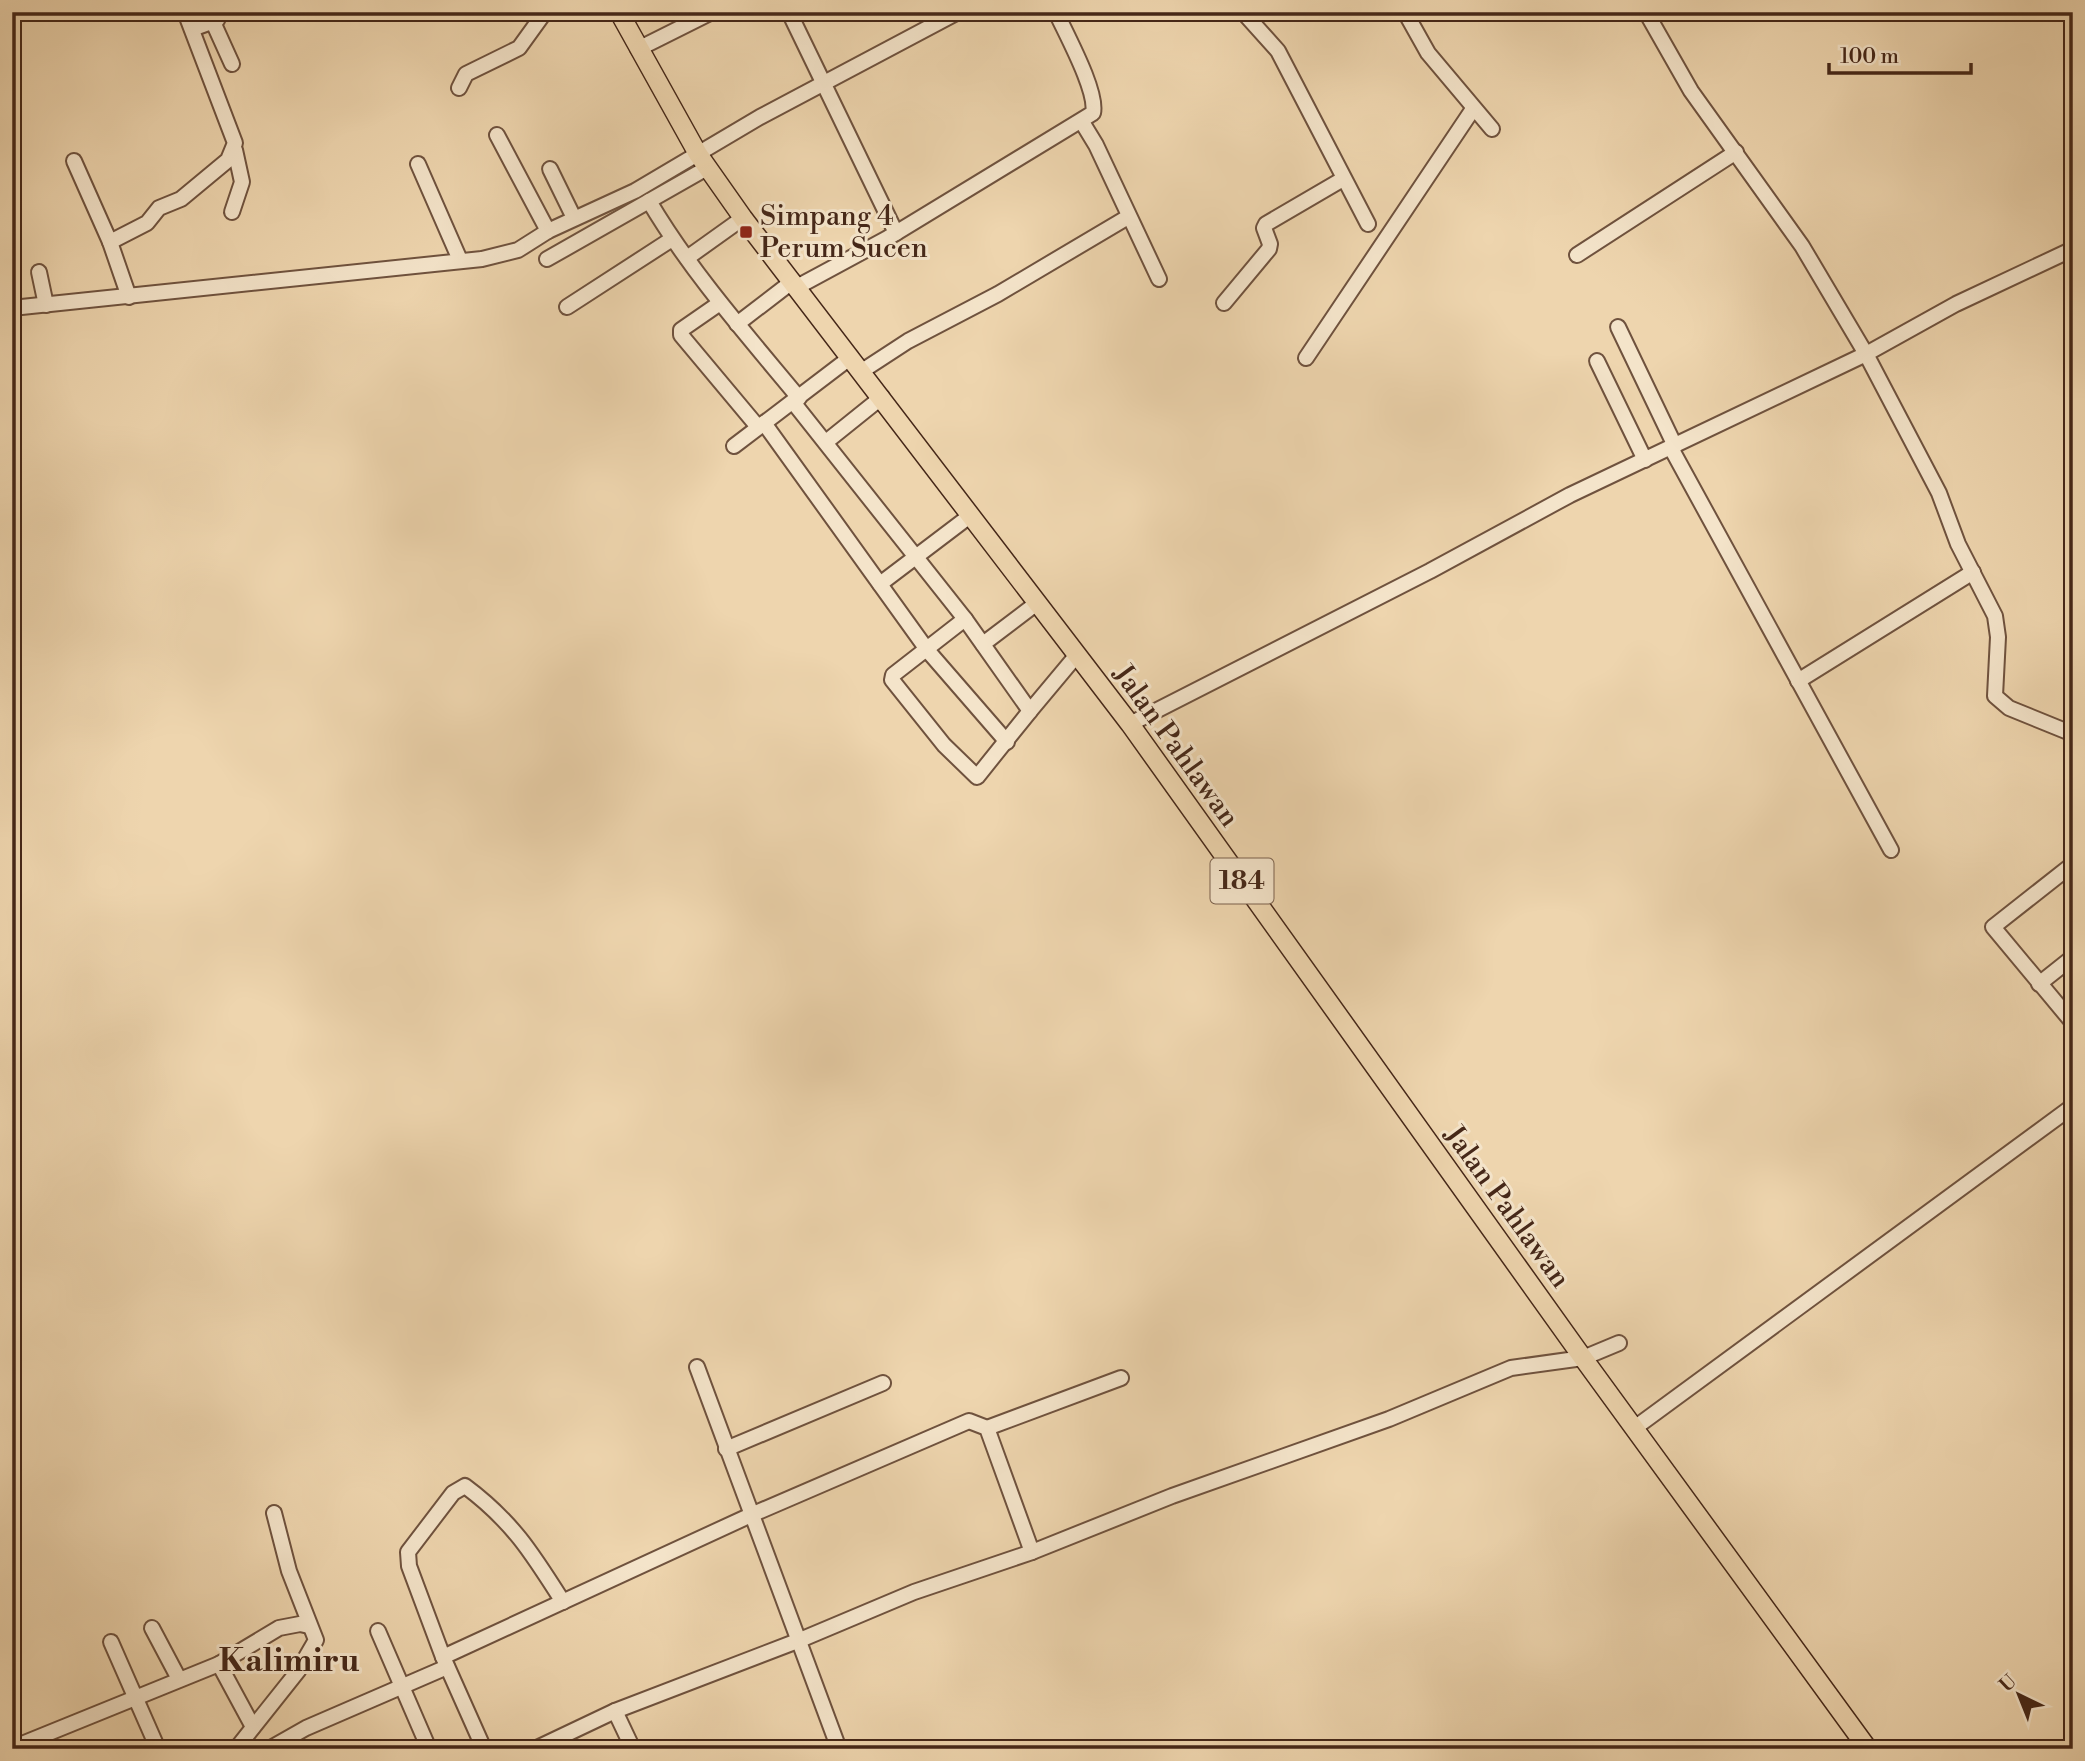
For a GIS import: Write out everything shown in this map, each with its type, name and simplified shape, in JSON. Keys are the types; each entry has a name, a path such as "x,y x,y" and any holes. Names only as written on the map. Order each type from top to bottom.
{"main road":[{"name":"Jalan Pahlawan","path":"619,12 702,161 1130,724 1583,1358 1636,1427 1868,1749"}],"street":[{"path":"185,12 235,143 242,182 232,212"},
{"path":"460,89 466,74 519,48 545,12"},
{"path":"638,49 712,12"},
{"path":"789,12 896,233"},
{"path":"547,259 649,201 702,161 822,84 958,12"},
{"path":"737,324 795,284 896,233 1093,113 1093,101 1056,12"},
{"path":"1243,12 1278,51 1368,224"},
{"path":"1405,12 1428,53 1492,129"},
{"path":"1646,12 1691,91 1802,246 1866,354 1939,493 1958,544 1995,617 1998,637 1996,696 2009,708 2073,734"},
{"path":"192,29 217,17 232,64"},
{"path":"1306,358 1474,109"},
{"path":"1082,122 1096,145 1159,279"},
{"path":"497,135 548,231"},
{"path":"110,242 147,223 159,208 181,199 228,160 235,150"},
{"path":"1577,255 1736,152"},
{"path":"74,161 110,242 129,298"},
{"path":"12,308 129,298 482,259 518,250 574,218 702,161"},
{"path":"418,164 460,260"},
{"path":"550,169 574,218"},
{"path":"1224,303 1269,249 1270,244 1264,228 1266,223 1343,179"},
{"path":"649,201 672,239 965,620 1030,711"},
{"path":"734,446 796,400 856,364 908,341 998,294 1128,217"},
{"path":"687,258 743,218"},
{"path":"567,307 672,239"},
{"path":"1130,724 1418,577 1570,495 1866,354 1956,304 2073,249"},
{"path":"39,272 46,305"},
{"path":"720,303 681,330 681,335 761,425 928,651 1007,742"},
{"path":"1618,327 1673,447 1891,850"},
{"path":"1597,361 1645,460"},
{"path":"826,442 882,397"},
{"path":"880,584 971,515"},
{"path":"1798,681 1973,572"},
{"path":"982,644 1037,603"},
{"path":"965,620 892,678 944,745 977,777 1076,656"},
{"path":"2073,864 1993,927 2073,1023"},
{"path":"2039,984 2073,957"},
{"path":"1636,1427 2073,1106"},
{"path":"535,1749 615,1710 800,1640 915,1592 1032,1552 1172,1496 1426,1405 1511,1368 1583,1358 1619,1343"},
{"path":"697,1367 839,1749"},
{"path":"269,1749 306,1728 403,1688 445,1662 563,1602 751,1515 969,1421 987,1428 1121,1378"},
{"path":"726,1449 883,1383"},
{"path":"987,1428 1032,1552"},
{"path":"484,1749 445,1662 407,1559 418,1537 457,1489 465,1486 495,1509 521,1535 563,1602"},
{"path":"259,1749 241,1744 315,1644 289,1571 274,1513"},
{"path":"12,1748 219,1664 279,1629 300,1624 309,1626"},
{"path":"152,1628 179,1679"},
{"path":"378,1631 429,1749"},
{"path":"111,1642 158,1749"},
{"path":"219,1664 253,1727"},
{"path":"615,1710 633,1749"}],"place":[{"name":"Simpang 4 Perum Sucen","path":"746,232"}],"district":[{"name":"Kalimiru","path":"289,1661"}]}
